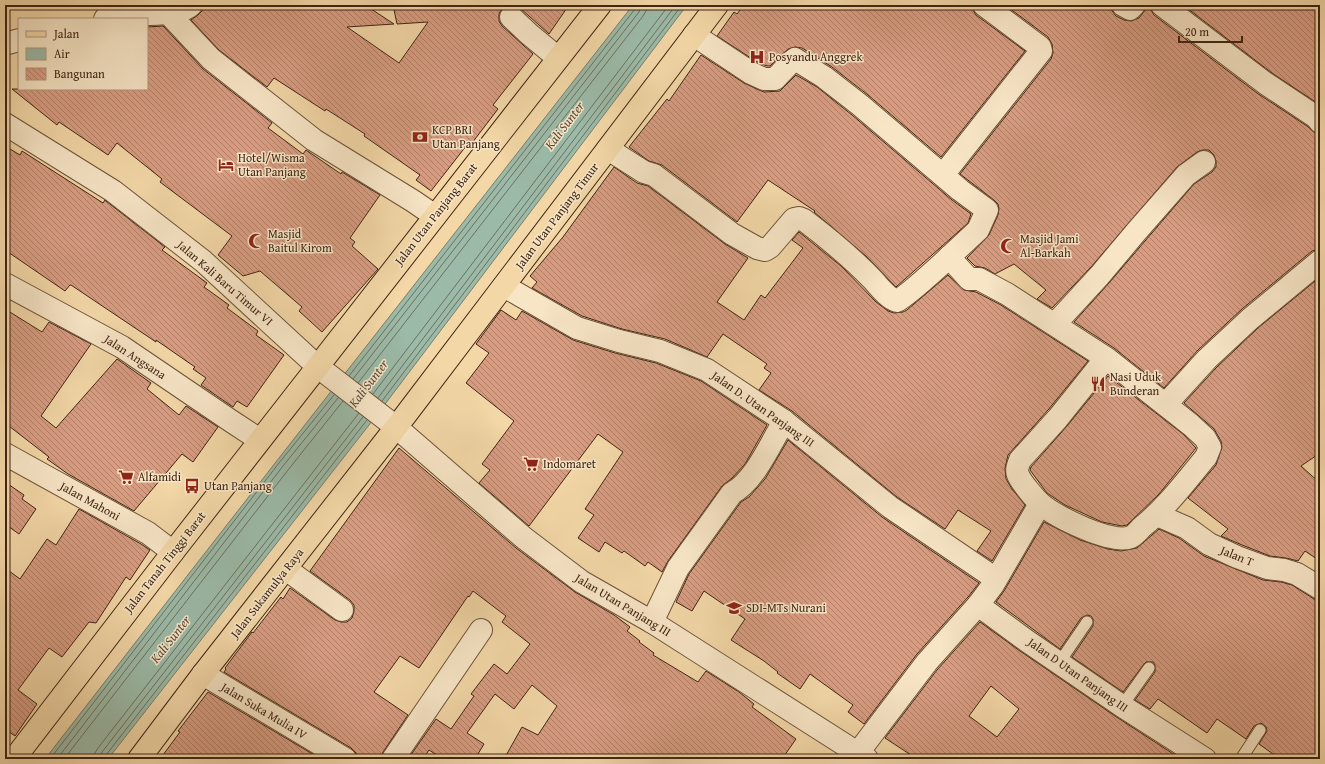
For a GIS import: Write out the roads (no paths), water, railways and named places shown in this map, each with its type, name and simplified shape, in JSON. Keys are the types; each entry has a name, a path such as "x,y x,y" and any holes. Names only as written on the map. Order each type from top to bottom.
{"main road":[{"name":"Jalan Utan Panjang Barat","path":"322,370 435,216 600,5"},
{"name":"Jalan Utan Panjang Timur","path":"392,423 504,286 717,5"},
{"name":"Jalan Tanah Tinggi Barat","path":"14,759 260,440 322,370"},
{"name":"Jalan Sukamulya Raya","path":"139,759 203,674 286,569 392,423"}],"street":[{"path":"110,18 153,11 188,9 191,5"},
{"path":"943,175 1041,51 1040,47 984,5"},
{"path":"1123,5 1130,9 1134,5"},
{"path":"1162,5 1265,83 1319,117"},
{"path":"153,11 314,140 435,216"},
{"path":"510,17 558,58"},
{"path":"608,149 644,172 654,175 732,234 757,248 765,250 770,247 794,219 799,218 804,220 855,261 888,296 895,300 899,300 906,296 978,230 987,210 960,190 824,76 795,59 775,79 764,79 694,35"},
{"path":"5,44 18,40"},
{"name":"Jalan Kali Baru Timur VI","path":"5,124 113,191 203,261 322,370 392,423"},
{"path":"1055,324 1100,275 1186,175 1204,162"},
{"path":"949,257 969,280 979,279 1007,294 1106,358 1166,404 1205,438 1210,447 1206,457 1157,515 1131,537 1121,539 1105,536 1070,522 1040,504 1018,475 1017,469 1020,460 1058,418 1106,358"},
{"path":"1166,404 1207,359 1250,319 1320,261"},
{"name":"Jalan Angsana","path":"5,284 122,347 260,440"},
{"name":"Jalan D. Utan Panjang III","path":"504,286 577,328 619,341 660,351 707,370 784,421 890,507 996,580"},
{"path":"652,622 678,568 732,493 742,488 752,475 784,421"},
{"name":"Jalan Utan Panjang III","path":"392,423 524,538 582,582 652,622 862,756"},
{"name":"Jalan Mahoni","path":"5,454 148,533 173,552"},
{"path":"862,756 927,662 978,605 996,580 1040,504"},
{"name":"Jalan T","path":"1157,515 1187,528 1209,544 1237,557 1267,568 1284,570 1297,574 1320,588"},
{"path":"286,569 342,610"},
{"name":"Jalan D Utan Panjang III","path":"978,605 1122,706 1205,759"},
{"path":"393,759 481,630"},
{"name":"Jalan Suka Mulia IV","path":"203,674 345,759"}],"lane":[{"path":"1059,663 1088,622"},
{"path":"1122,706 1150,668"},
{"path":"1241,759 1260,730"}],"water":[{"name":"Kali Sunter","path":"633,5 687,5 376,416 108,759 45,759 265,476"}],"place":[{"name":"Posyandu Anggrek","path":"757,57"},
{"name":"KCP BRI Utan Panjang","path":"420,137"},
{"name":"Hotel/Wisma Utan Panjang","path":"226,165"},
{"name":"Masjid Baitul Kirom","path":"256,241"},
{"name":"Masjid Jami Al-Barkah","path":"1008,246"},
{"name":"Nasi Uduk Bunderan","path":"1098,384"},
{"name":"Indomaret","path":"531,464"},
{"name":"Alfamidi","path":"126,477"},
{"name":"Utan Panjang","path":"192,486"},
{"name":"SDI-MTs Nurani","path":"734,608"}]}
